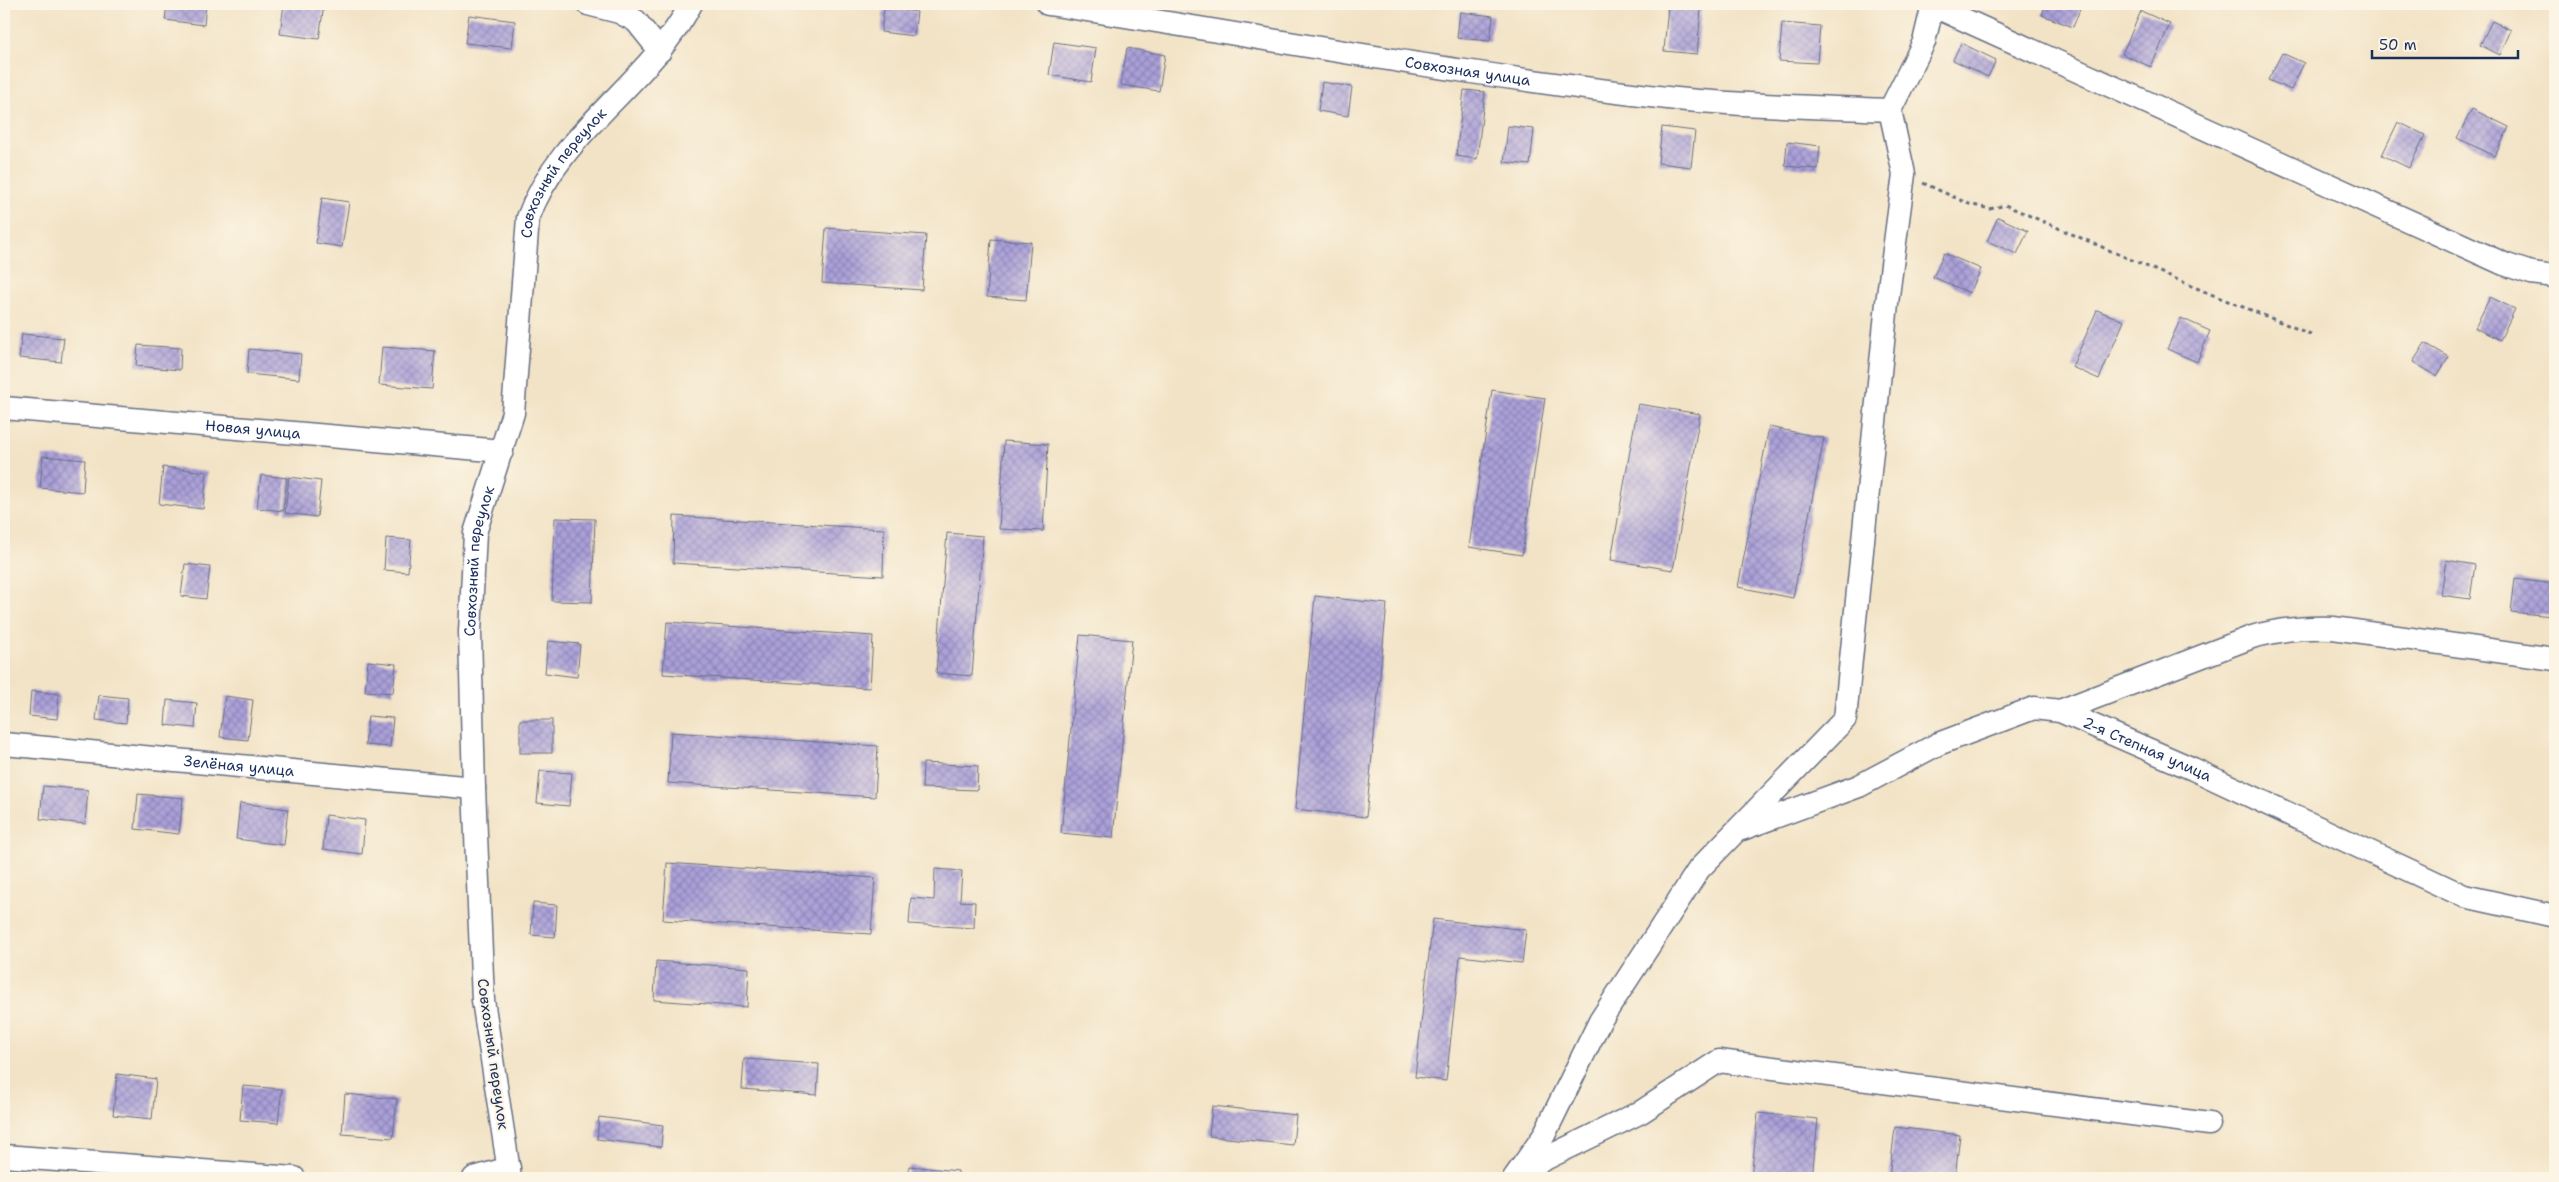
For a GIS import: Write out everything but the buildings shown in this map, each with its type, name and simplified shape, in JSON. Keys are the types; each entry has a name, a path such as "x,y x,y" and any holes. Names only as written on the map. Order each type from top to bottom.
{"street":[{"path":"588,4 619,12 636,21 660,51"},
{"name":"Совхозный переулок","path":"509,1173 483,1000 474,788 470,632 475,533 513,413 528,218 537,194 556,164 660,51 691,4"},
{"name":"Совхозная улица","path":"1048,4 1467,72 1678,99 1778,106 1890,110"},
{"path":"1517,1174 1543,1137 1600,1021 1648,944 1699,869 1845,718 1887,302 1904,174 1890,110 1924,42 1934,5 2504,264 2531,273 2555,276"},
{"name":"Новая улица","path":"4,408 502,450"},
{"path":"2060,711 2252,637 2279,630 2303,627 2333,628 2555,659"},
{"name":"2-я Степная улица","path":"1737,831 1859,786 1938,744 2034,708 2060,711 2193,769 2464,896 2555,916"},
{"name":"Зелёная улица","path":"4,744 474,788"},
{"path":"1517,1174 1641,1112 1720,1061 2209,1124"},
{"path":"4,1156 294,1178"},
{"path":"474,1178 509,1173"}],"path":[{"path":"1904,174 1969,204 1990,209 2005,205 2208,293 2313,334"}]}
